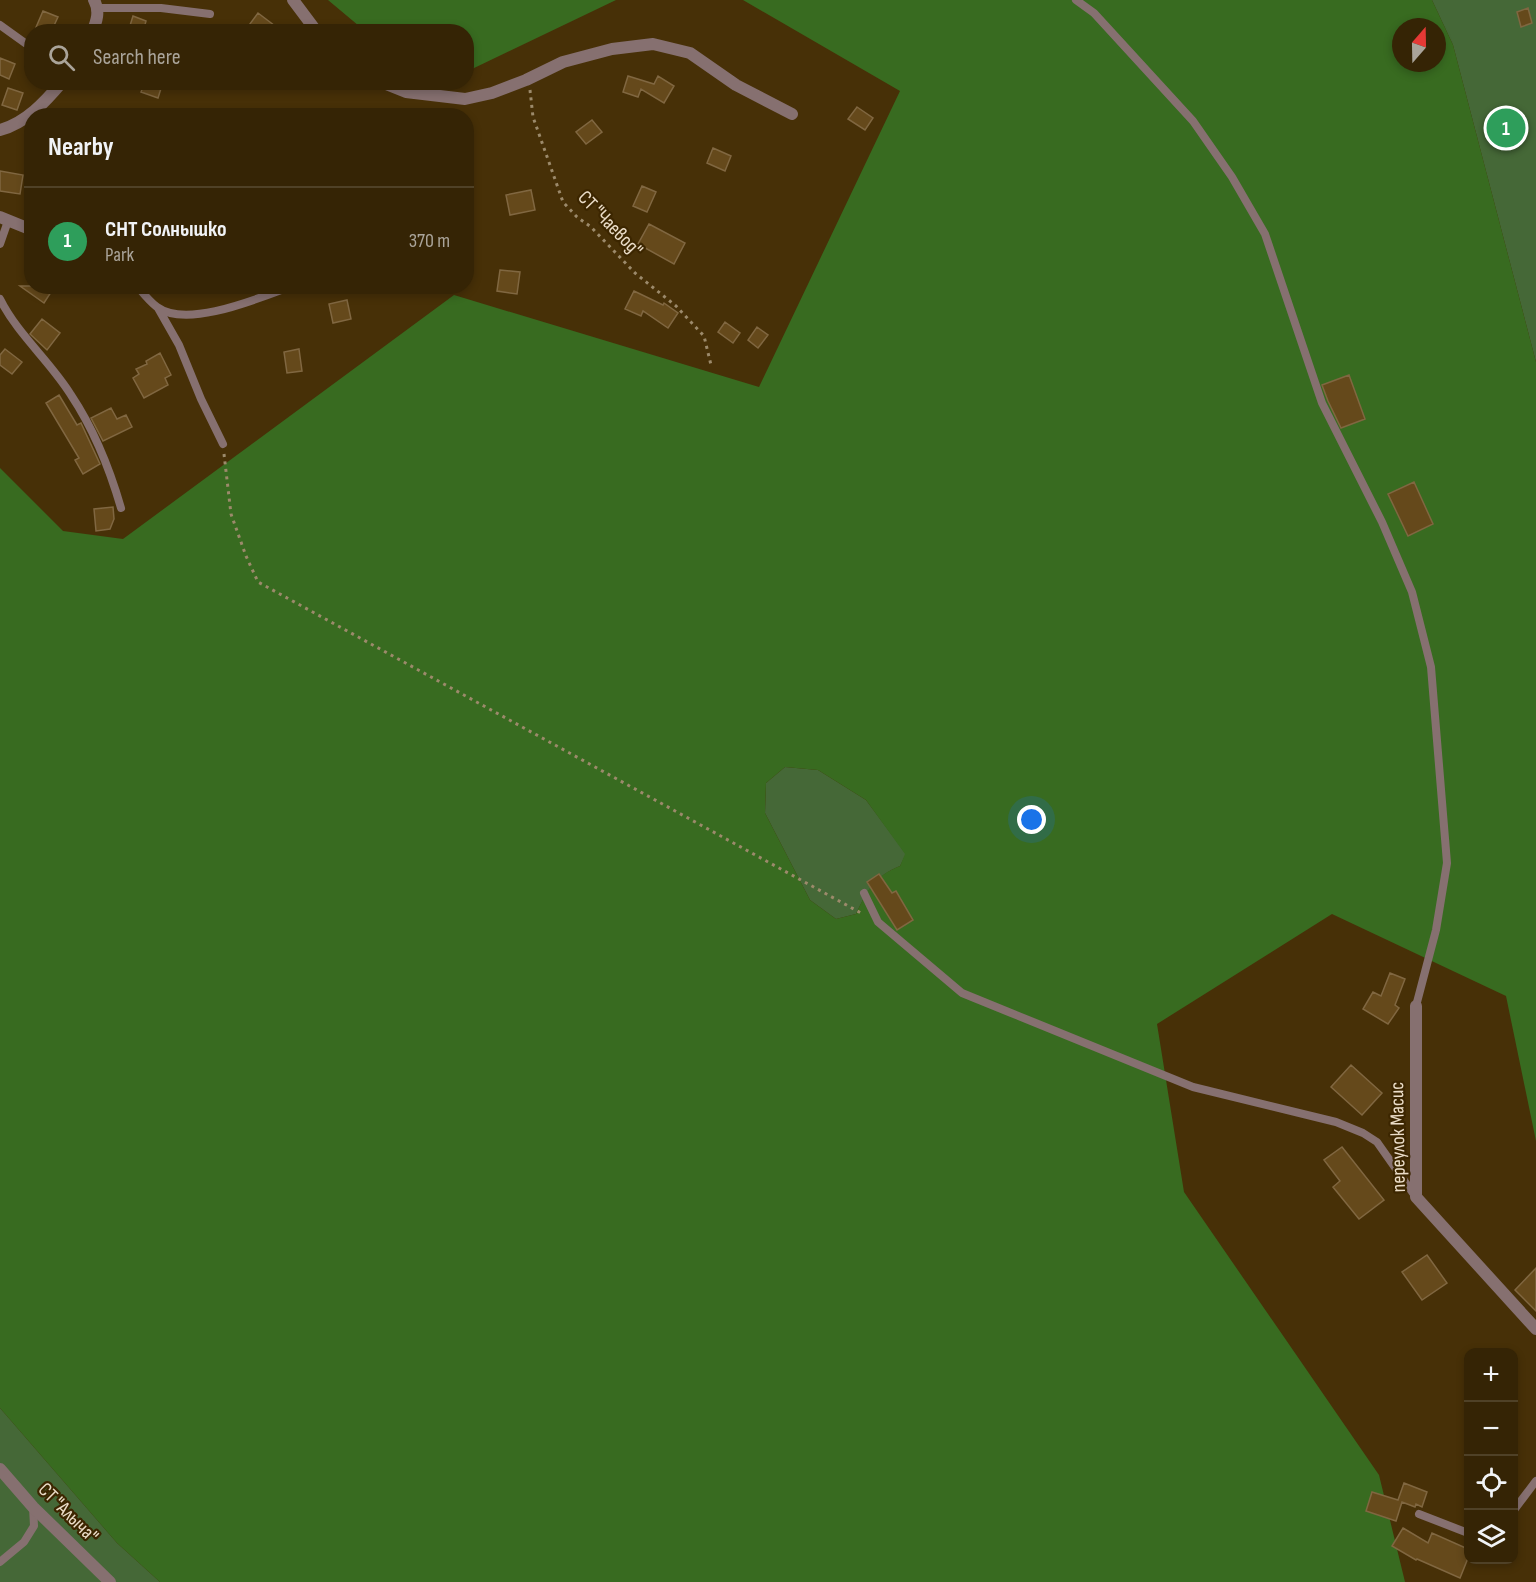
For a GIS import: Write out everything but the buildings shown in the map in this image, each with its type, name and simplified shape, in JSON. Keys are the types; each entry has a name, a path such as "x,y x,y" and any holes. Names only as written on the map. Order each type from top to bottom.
{"street":[{"path":"293,0 311,24"},
{"path":"96,4 96,24"},
{"path":"401,90 465,99 492,93 563,62 612,49 653,44 690,53 736,84 792,114"},
{"path":"38,108 55,90"},
{"path":"0,130 12,127 24,118"},
{"path":"4,219 24,227"},
{"name":"переулок Масис","path":"1416,1006 1416,1197 1536,1329"},
{"name":"СТ \"Алыча\"","path":"0,1469 33,1507 110,1582"}],"lane":[{"path":"1076,0 1094,13 1193,120 1232,177 1265,234 1322,403 1382,522 1412,592 1431,667 1447,863 1436,930 1416,1006"},
{"path":"96,4 210,14"},
{"path":"0,25 24,42"},
{"path":"0,244 4,219"},
{"path":"145,294 158,308 179,345 201,399 223,444"},
{"path":"158,308 192,316 241,304 269,294"},
{"path":"0,299 8,316 71,394 112,475 122,508"},
{"path":"864,893 878,922 962,993 1193,1087 1336,1122 1363,1133 1377,1142 1416,1197"},
{"path":"1518,1505 1536,1481"},
{"path":"0,1562 24,1542 34,1526 33,1507"},
{"path":"1419,1514 1464,1531"}],"path":[{"name":"СТ \"Чаевод\"","path":"526,80 530,91 533,117 563,202 577,218 591,227 635,273 676,306 704,336 711,365"},
{"path":"223,444 231,514 258,582 878,922"}],"green space":[{"path":"328,0 616,0 474,68 474,24 357,24"},
{"path":"743,0 1432,0 1440,18 1392,18 1392,72 1446,72 1446,30 1453,45 1536,362 1536,1141 1506,996 1332,914 1157,1024 1184,1192 1379,1475 1405,1582 160,1582 117,1543 0,1408 0,468 63,531 123,539 454,295 759,387 900,91","holes":["785,767 818,770 866,800 905,854 900,866 877,879 872,885 856,914 836,919 810,900 765,813 766,783"]},
{"path":"1432,0 1536,0 1536,362 1453,45 1446,30 1446,18 1440,18"},
{"path":"785,767 818,770 866,800 906,854 900,866 884,874 873,885 856,914 836,919 810,900 765,813 766,783"},
{"path":"0,1408 117,1543 160,1582 0,1582"}],"place":[{"name":"СНТ Солнышко","path":"1506,128"}]}
